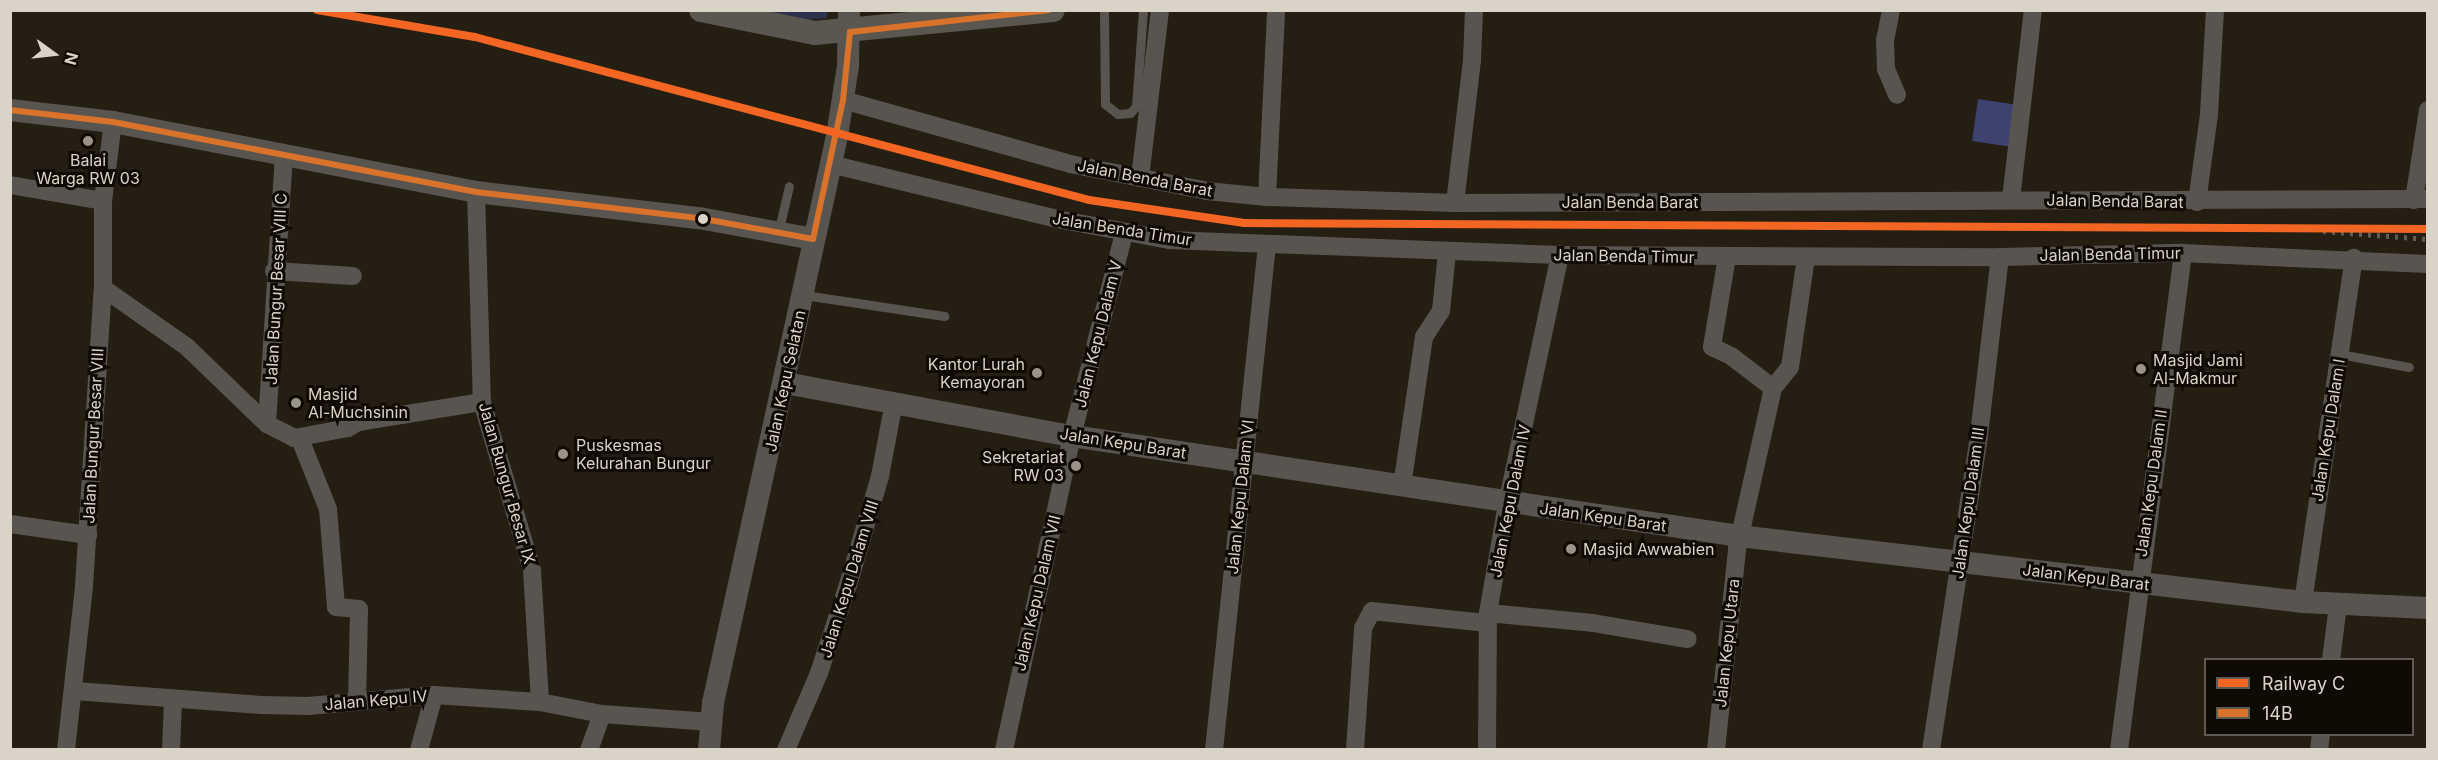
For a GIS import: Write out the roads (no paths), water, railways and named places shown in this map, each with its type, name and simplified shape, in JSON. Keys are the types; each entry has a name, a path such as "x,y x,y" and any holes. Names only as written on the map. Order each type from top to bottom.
{"main road":[{"path":"701,10 815,33 849,21 1053,10"}],"street":[{"path":"1140,178 1160,10"},
{"path":"1267,197 1276,10"},
{"path":"1455,203 1472,60 1474,10"},
{"path":"1891,10 1885,40 1886,69 1898,95"},
{"path":"2011,199 2033,10"},
{"path":"2197,202 2209,114 2215,10"},
{"name":"Jalan Kepu Selatan","path":"709,750 711,722 804,295 813,239 843,100 849,21"},
{"name":"Jalan Benda Barat","path":"843,100 1070,164 1140,178 1267,197 1455,203 2011,199 2197,202 2421,200"},
{"path":"10,110 113,122 476,192 699,218 813,239"},
{"path":"2421,200 2427,110"},
{"name":"Jalan Bungur Besar VIII","path":"66,750 75,691 88,534 102,288 103,201 113,122"},
{"name":"Jalan Bungur Besar VIII C","path":"267,423 274,271 284,154"},
{"name":"Jalan Benda Timur","path":"830,164 1124,232 1169,240 1447,253 1727,257 2183,253 2354,258 2427,264"},
{"path":"10,185 103,201"},
{"name":"Jalan Bungur Besar IX","path":"476,192 482,402 528,549 540,702"},
{"name":"Jalan Kepu Dalam V","path":"1072,436 1124,232"},
{"name":"Jalan Kepu Dalam VI","path":"1214,750 1267,245"},
{"path":"1402,486 1424,337 1441,311 1447,253"},
{"name":"Jalan Kepu Dalam II","path":"2119,750 2138,583 2183,253"},
{"name":"Jalan Kepu Dalam IV","path":"1487,750 1487,618 1507,504 1560,255"},
{"name":"Jalan Kepu Dalam III","path":"1931,750 1960,562 2000,256"},
{"path":"1727,257 1712,347 1731,356 1773,388 1790,367 1806,257"},
{"name":"Jalan Kepu Dalam I","path":"2303,602 2354,258"},
{"path":"274,271 353,276"},
{"path":"102,288 187,347 267,423 300,439 348,428 358,422 482,402"},
{"name":"Jalan Kepu Barat","path":"785,383 1072,436 1507,504 1739,536 2303,602 2427,608"},
{"name":"Jalan Kepu Utara","path":"1716,750 1739,536 1773,388"},
{"name":"Jalan Kepu Dalam VIII","path":"786,750 819,673 848,585 880,476 894,402"},
{"name":"Jalan Kepu Dalam VII","path":"1004,750 1072,436"},
{"path":"300,439 328,509 337,608 358,609 357,702"},
{"path":"10,524 88,534"},
{"path":"2331,658 2338,605"},
{"path":"1355,750 1363,628 1372,611 1593,623 1688,639"},
{"name":"Jalan Kepu IV","path":"75,691 173,700 308,706 434,695 540,702 602,714 711,722"},
{"path":"419,750 434,695"},
{"path":"171,750 173,700"},
{"path":"589,750 602,714"}],"lane":[{"path":"1104,10 1105,104 1118,114 1130,113 1136,106 1143,10"},
{"path":"778,233 789,186"},
{"path":"804,295 944,316"},
{"path":"2340,354 2409,367"}],"water":[{"path":"1978,99 2018,105 2012,147 1972,141"}],"railway":[{"path":"2323,231 2428,239"}],"rail line":[{"name":"C","path":"317,10 475,37 1089,200 1244,223 2428,229"}],"place":[{"name":"Balai Warga RW 03","path":"88,141"},
{"name":"Masjid Jami Al-Makmur","path":"2141,369"},
{"name":"Kantor Lurah Kemayoran","path":"1037,373"},
{"name":"Masjid Al-Muchsinin","path":"296,403"},
{"name":"Puskesmas Kelurahan Bungur","path":"563,454"},
{"name":"Sekretariat RW 03","path":"1076,466"},
{"name":"Masjid Awwabien","path":"1571,549"}]}
